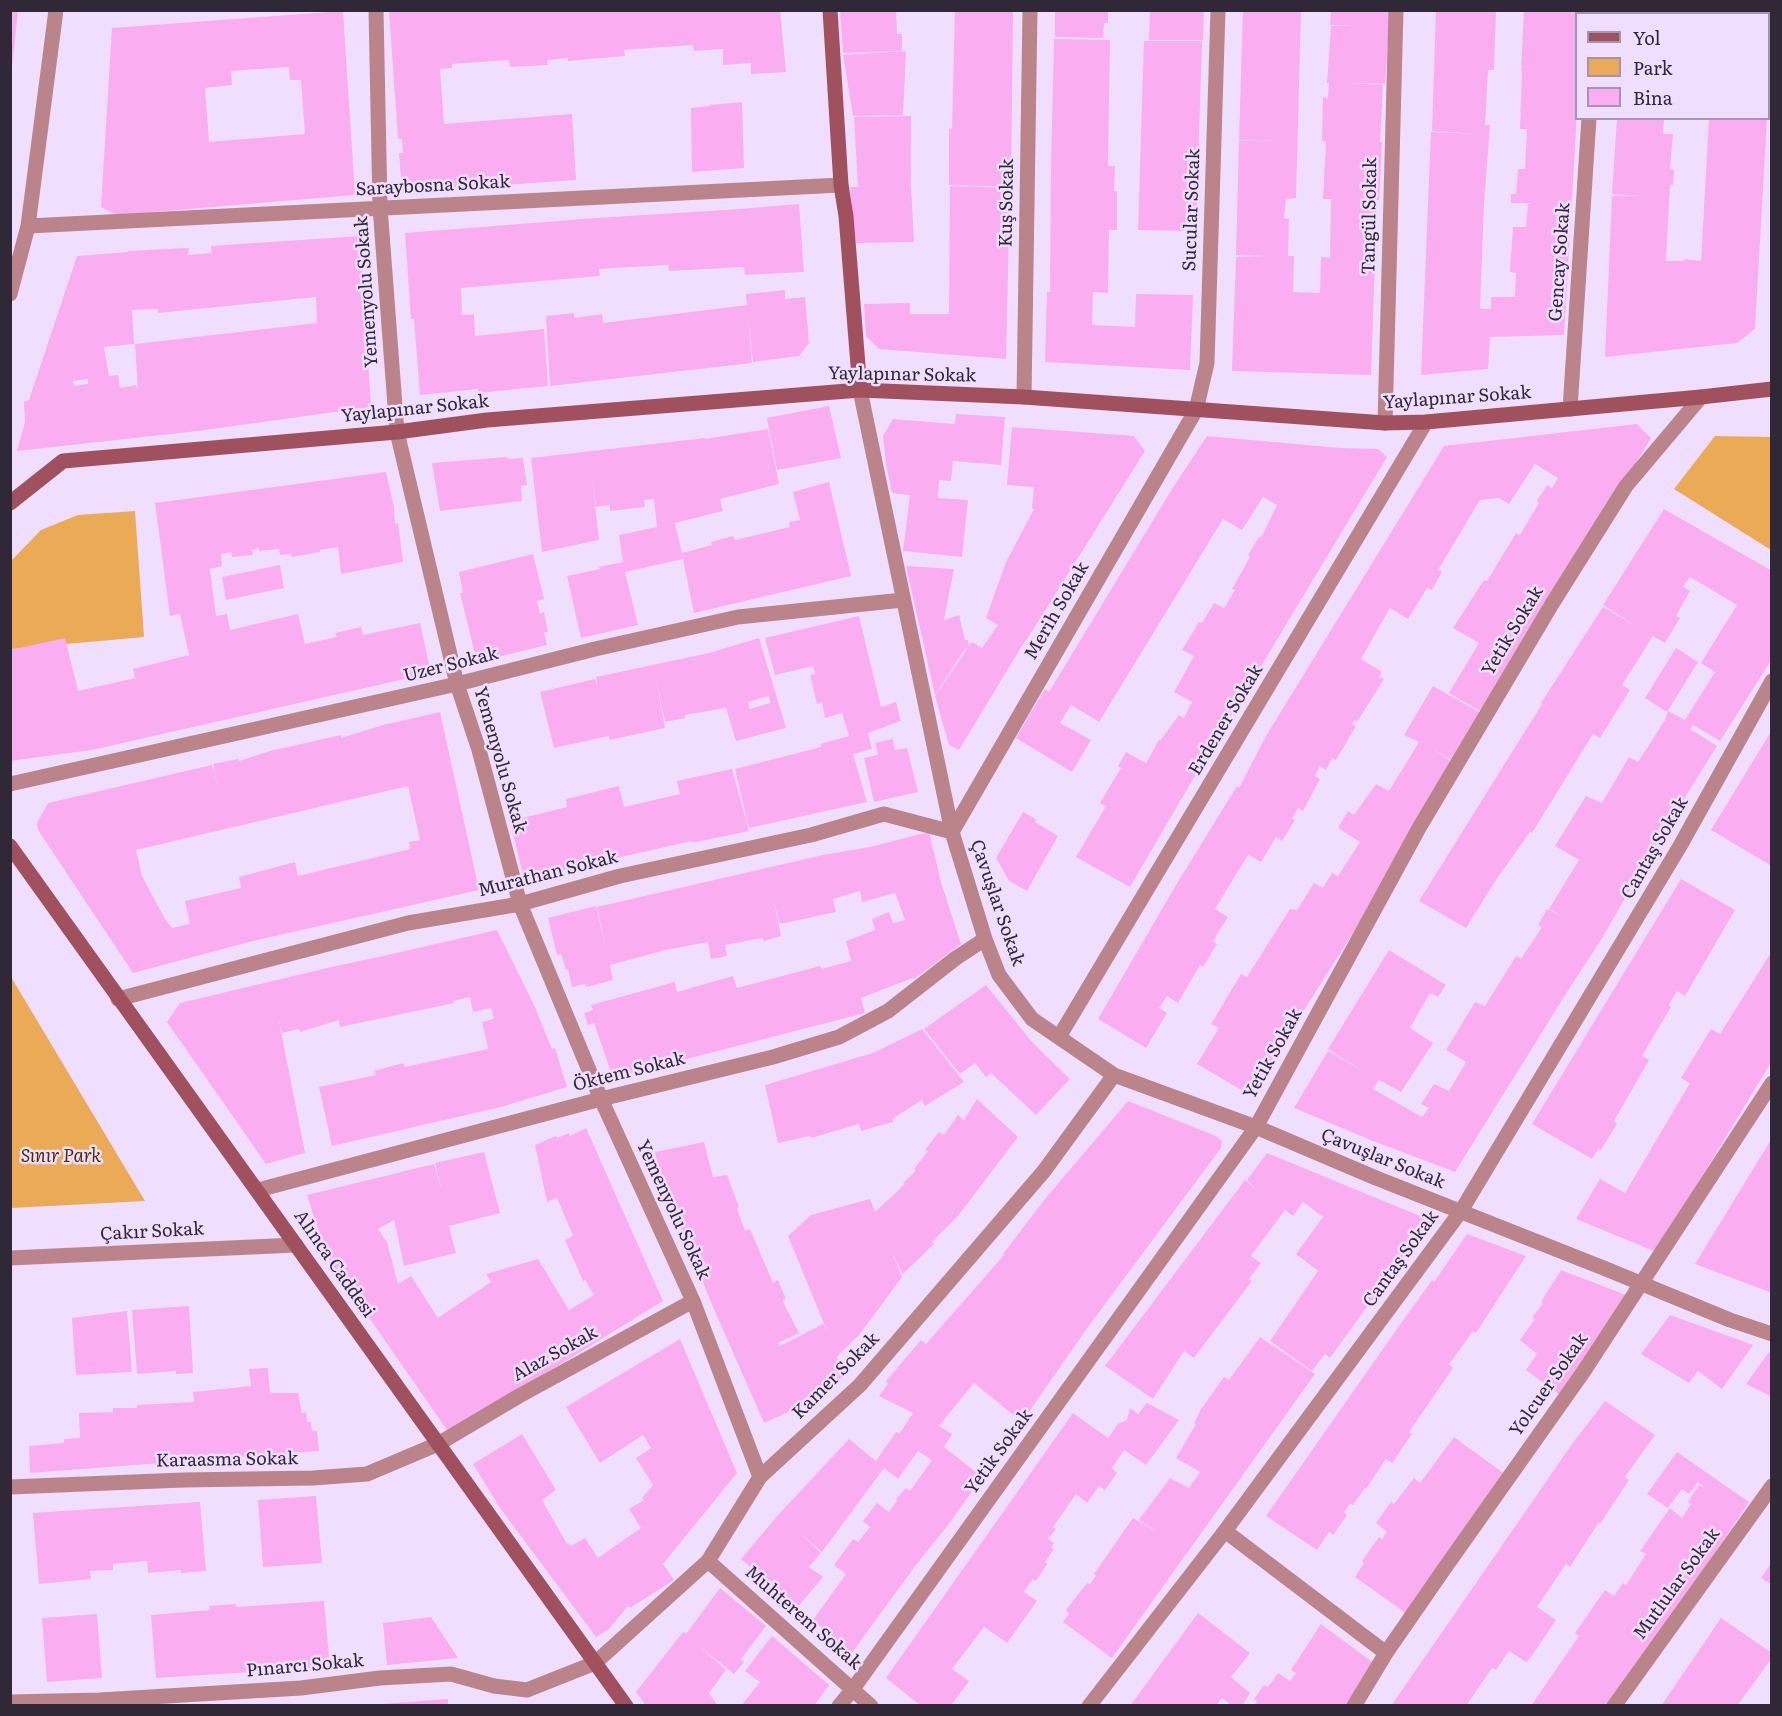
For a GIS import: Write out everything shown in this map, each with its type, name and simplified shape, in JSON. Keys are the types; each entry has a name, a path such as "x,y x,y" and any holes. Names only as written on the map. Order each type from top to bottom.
{"street":[{"path":"10,294 28,226 56,10"},
{"name":"Yemenyolu Sokak","path":"376,10 380,207 397,432 457,684 479,750 520,904 601,1099 693,1301 759,1477"},
{"path":"830,10 841,185 846,216 860,390"},
{"name":"Kuş Sokak","path":"1024,397 1030,10"},
{"name":"Sucular Sokak","path":"1196,410 1207,363 1218,10"},
{"name":"Tangül Sokak","path":"1385,423 1396,10"},
{"name":"Gencay Sokak","path":"1570,409 1589,120"},
{"name":"Saraybosna Sokak","path":"28,226 841,185"},
{"name":"Yaylapınar Sokak","path":"10,503 63,461 397,432 487,420 860,390 1024,397 1385,423 1426,422 1772,389"},
{"name":"Çavuşlar Sokak","path":"860,390 952,832 985,939 999,975 1032,1019 1114,1075 1256,1127 1376,1178 1730,1320 1772,1334"},
{"name":"Yetik Sokak","path":"839,1706 1256,1127 1419,828 1552,604 1626,486 1701,397"},
{"name":"Merih Sokak","path":"952,832 1196,410"},
{"name":"Erdener Sokak","path":"1059,1037 1426,422"},
{"name":"Uzer Sokak","path":"10,784 457,684 595,649 738,617 903,600"},
{"name":"Cantaş Sokak","path":"1089,1706 1225,1531 1461,1211 1680,846 1772,681"},
{"name":"Murathan Sokak","path":"118,999 408,922 520,904 620,876 811,835 885,814 952,832"},
{"name":"Alınca Caddesi","path":"10,846 626,1706"},
{"name":"Öktem Sokak","path":"258,1190 601,1099 773,1057 839,1037 888,1011 956,958 985,939"},
{"name":"Kamer Sokak","path":"596,1663 708,1561 759,1477 860,1385 1044,1171 1114,1075"},
{"name":"Yolcuer Sokak","path":"1354,1706 1386,1653 1584,1371 1772,1083"},
{"name":"Çakır Sokak","path":"10,1258 296,1245"},
{"name":"Alaz Sokak","path":"438,1444 519,1396 693,1301"},
{"name":"Karaasma Sokak","path":"10,1487 183,1480 313,1478 367,1474 438,1444"},
{"name":"Mutlular Sokak","path":"1614,1706 1772,1486"},
{"path":"1225,1531 1386,1653"},
{"name":"Muhterem Sokak","path":"708,1561 871,1706"},
{"name":"Pınarcı Sokak","path":"10,1702 100,1700 301,1688 380,1678 451,1674 494,1686 527,1690 596,1663"}],"green space":[{"path":"1715,436 1771,437 1771,550 1674,489"},
{"path":"135,511 144,637 11,649 10,562 41,530 78,515"},
{"name":"Sınır Park","path":"11,977 145,1201 11,1208"}],"building":[{"path":"10,10 18,10 12,67 10,67"},
{"path":"389,10 780,10 786,72 751,74 751,63 723,65 723,49 694,51 693,45 624,50 625,56 568,61 568,58 547,60 548,65 510,67 509,60 452,64 452,68 440,69 444,124 572,114 576,180 402,192 399,153 403,153 402,139 398,139"},
{"path":"840,10 896,10 897,34 902,34 902,51 843,53"},
{"path":"955,10 1013,10 1011,187 949,185 949,129 952,129"},
{"path":"1055,10 1108,10 1108,23 1104,23 1103,38 1055,37"},
{"path":"1150,10 1204,10 1203,40 1149,40"},
{"path":"1243,10 1301,10 1296,198 1286,199 1284,218 1289,219 1288,256 1294,256 1293,292 1320,293 1321,257 1330,258 1331,199 1323,199 1326,141 1322,141 1323,97 1328,98 1331,26 1353,26 1330,25 1331,10 1393,10 1389,26 1385,84 1348,83 1383,85 1371,375 1232,371 1236,257 1266,256 1236,255 1239,141 1277,141 1239,140"},
{"path":"1436,10 1496,10 1494,70 1488,70 1485,125 1490,125 1480,309 1491,309 1491,297 1515,297 1516,273 1510,272 1513,227 1526,227 1528,204 1530,204 1511,203 1511,194 1516,194 1518,169 1525,169 1527,129 1520,129 1524,10 1582,10 1582,12 1575,12 1576,130 1564,335 1490,337 1488,369 1421,375 1431,132 1477,134 1432,131"},
{"path":"1623,10 1679,10 1679,12 1623,12"},
{"path":"1721,10 1772,10 1770,51 1770,12 1721,12"},
{"path":"343,11 355,195 117,215 101,207 112,28","holes":["289,67 290,80 301,80 305,134 209,142 205,88 232,85 231,71"]},
{"path":"1054,39 1110,40 1108,166 1115,166 1117,230 1109,230 1108,293 1093,292 1092,325 1135,327 1136,294 1193,295 1190,370 1045,362 1047,292 1050,292"},
{"path":"1144,41 1202,41 1196,231 1138,230"},
{"path":"906,51 903,115 853,116 843,55"},
{"path":"742,102 744,168 692,172 691,108"},
{"path":"911,116 914,242 856,243 850,187 858,187 854,117"},
{"path":"1617,120 1664,120 1663,134 1673,134 1670,169 1674,170 1673,185 1670,185 1666,261 1684,261 1684,259 1701,261 1709,120 1767,120 1755,329 1737,343 1605,357 1612,196 1640,196 1612,194"},
{"path":"950,186 1010,188 1006,359 879,349 866,336 864,304 910,303 910,314 949,314"},
{"path":"799,204 804,272 745,275 744,267 669,271 668,265 599,269 600,276 461,288 462,315 474,314 475,336 544,329 548,386 478,393 478,389 420,395 414,319 411,319 405,233"},
{"path":"360,236 371,407 198,431 17,451 25,422 24,402 29,400 77,256 189,248 188,255 212,253 211,246","holes":["316,297 317,323 135,344 138,392 136,385 120,388 118,375 109,376 104,347 134,344 132,310 158,309 158,313","88,379 88,384 74,386 73,381"]},
{"path":"785,290 785,299 805,297 809,343 799,356 753,362 748,319 752,363 550,386 546,316 574,313 574,318 602,314 603,323 747,305 746,294"},
{"path":"829,406 841,458 777,470 767,418"},
{"path":"956,414 1005,417 1001,465 953,461 951,481 939,480 938,498 968,500 962,557 903,551 910,495 892,493 883,436 893,419 955,424"},
{"path":"1637,424 1651,438 1485,714 1449,693 1479,643 1453,628 1484,580 1487,581 1516,533 1520,535 1547,485 1552,488 1558,478 1535,464 1509,504 1499,498 1480,500 1438,570 1442,572 1432,590 1427,588 1408,619 1390,608 1361,659 1382,672 1379,677 1384,679 1357,722 1355,720 1352,724 1356,726 1336,760 1332,758 1326,770 1320,766 1315,776 1320,779 1303,811 1298,808 1292,819 1295,820 1282,841 1276,837 1261,862 1248,855 1215,909 1228,917 1213,941 1217,944 1203,967 1200,965 1178,1003 1167,996 1159,1008 1167,1013 1146,1048 1098,1019 1176,885 1237,786 1239,788 1266,736 1444,446"},
{"path":"1012,427 1134,436 1145,451 959,750 949,745 935,696 972,642 982,648 998,625 986,618 1006,562 1034,509 1032,508 1034,487 1007,485"},
{"path":"768,429 779,484 720,499 723,511 675,523 682,553 712,545 711,542 733,536 735,540 790,527 789,522 800,520 793,492 829,482 851,576 694,613 683,559 625,572 638,625 581,638 567,576 623,562 619,535 657,527 654,499 644,500 645,507 610,511 610,505 596,507 592,480 599,540 542,552 531,458 705,439"},
{"path":"1207,436 1340,448 1378,449 1387,457 1130,887 1076,857 1106,806 1100,803 1121,768 1118,766 1126,752 1146,763 1159,740 1179,715 1184,718 1192,702 1174,692 1194,656 1182,650 1214,603 1224,608 1250,557 1248,555 1259,537 1261,538 1277,505 1263,497 1242,530 1223,519 1099,722 1071,705 1060,723 1091,740 1072,772 1016,738 1045,689 1049,692 1172,489"},
{"path":"507,457 508,459 523,458 527,485 521,486 522,501 440,511 432,463"},
{"path":"386,472 394,507 395,524 398,523 403,562 341,574 338,547 292,557 291,554 280,555 279,549 259,551 259,548 252,550 253,555 232,557 231,552 221,554 222,566 210,569 216,616 227,614 230,630 298,614 305,644 337,637 335,633 361,627 363,635 420,623 431,673 92,750 10,761 10,650 65,638 78,691 135,678 133,669 189,655 180,614 170,616 155,503"},
{"path":"1664,509 1772,571 1772,659 1720,741 1693,725 1690,729 1717,746 1659,839 1601,940 1455,1172 1294,1108 1328,1051 1363,1071 1328,1049 1389,950 1446,985 1438,997 1430,993 1410,1028 1433,1043 1401,1092 1379,1080 1373,1089 1422,1117 1429,1108 1421,1104 1434,1084 1449,1091 1466,1062 1446,1050 1475,1002 1485,1006 1516,956 1521,959 1542,927 1538,925 1547,909 1563,917 1549,909 1579,860 1555,846 1586,796 1602,803 1629,757 1638,762 1665,720 1668,711 1685,720 1715,672 1701,663 1737,605 1690,577 1683,587 1690,591 1676,616 1680,618 1665,643 1653,636 1622,685 1630,690 1600,738 1593,734 1532,833 1530,832 1496,880 1466,928 1419,901 1542,704 1553,711 1541,703 1603,607 1636,626 1603,605"},
{"path":"533,554 544,599 537,601 540,614 544,612 548,632 544,632 547,645 477,662 460,593 463,593 459,572"},
{"path":"280,565 284,588 226,600 222,577"},
{"path":"906,566 954,569 944,620 959,615 969,647 965,649 935,695"},
{"path":"859,616 881,707 896,702 901,721 868,733 872,749 853,754 867,802 749,828 735,769 821,747 820,744 849,736 842,713 825,718 822,702 817,704 810,675 815,674 813,666 775,675 765,638"},
{"path":"759,638 786,728 736,741 726,708 685,715 685,718 665,722 656,678 665,728 610,740 609,736 554,748 540,692 595,679 598,687 596,677 709,653","holes":["769,696 770,703 750,709 748,702"]},
{"path":"1676,648 1698,662 1667,712 1645,698"},
{"path":"1433,686 1484,715 1452,760 1431,749 1454,763 1365,914 1250,1095 1197,1064 1219,1028 1211,1024 1241,974 1247,977 1290,909 1297,910 1314,883 1323,888 1332,873 1338,876 1360,842 1338,828 1348,811 1354,815 1376,784 1389,791 1419,742 1404,735"},
{"path":"440,712 479,890 253,941 133,973 38,830 37,823 48,803 212,765 217,786 213,764 238,759 239,761 270,751 341,735 341,738 383,725","holes":["408,786 420,840 409,842 410,849 298,876 295,862 239,877 241,888 185,901 190,924 172,928 142,876 136,850"]},
{"path":"1772,730 1772,862 1770,865 1711,830"},
{"path":"893,739 895,750 907,748 918,792 874,802 864,758 878,755 875,743"},
{"path":"732,769 749,831 692,843 692,841 524,879 510,821 567,807 566,799 619,786 624,807 680,794 677,781"},
{"path":"1023,812 1058,836 1027,891 1009,881 996,858"},
{"path":"929,832 941,882 961,944 914,979 861,998 865,1013 613,1078 594,1023 588,1025 584,1013 593,1010 591,1005 675,982 677,992 733,976 737,988 820,966 822,969 851,961 846,941 875,930 872,919 889,912 893,923 905,920 895,893 862,902 860,891 833,899 836,912 780,924 774,901 781,936 764,941 762,938 725,945 727,956 711,959 708,942 666,950 610,965 613,980 586,987 585,984 572,987 568,969 566,970 561,954 557,955 548,918 596,906 607,953 597,907"},
{"path":"1681,879 1735,910 1685,996 1677,991 1669,1005 1671,1007 1642,1056 1649,1060 1614,1121 1617,1124 1601,1150 1598,1149 1592,1159 1532,1124"},
{"path":"497,930 535,1007 552,1049 555,1048 567,1087 501,1107 332,1146 319,1087 376,1075 374,1071 403,1063 405,1067 488,1049 482,1022 494,1019 491,1008 473,1012 470,997 453,1001 454,1003 340,1027 339,1020 300,1032 299,1029 282,1033 278,1016 305,1153 266,1164 167,1022 180,1003"},
{"path":"1772,951 1772,1061 1656,1252 1576,1219 1600,1179 1625,1193 1690,1083 1681,1078 1711,1029 1720,1034"},
{"path":"986,985 1032,1042 1070,1079 1036,1115 991,1073 986,1077 975,1063 960,1074 924,1029"},
{"path":"922,1029 964,1082 925,1106 922,1100 892,1119 893,1122 861,1131 859,1124 811,1138 810,1136 778,1143 765,1085 873,1053"},
{"path":"977,1099 1018,1137 958,1216 932,1242 934,1244 903,1274 892,1253 902,1277 860,1334 837,1357 846,1375 804,1400 806,1404 764,1423 670,1202 666,1202 655,1152 704,1142 713,1177 727,1175 745,1231 750,1229 773,1283 778,1280 786,1299 782,1300 799,1333 778,1343 780,1346 823,1324 827,1331 788,1236 811,1215 870,1199 875,1212 916,1171 914,1169 928,1151 925,1150 939,1132 944,1135 958,1115 964,1120"},
{"path":"1128,1101 1216,1136 1222,1141 1221,1148 1088,1327 1022,1422 974,1383 939,1426 952,1434 944,1447 982,1477 851,1654 813,1620 846,1574 834,1565 853,1539 858,1542 870,1527 863,1521 877,1503 889,1512 897,1501 896,1499 906,1488 910,1491 932,1460 918,1451 898,1479 884,1468 822,1552 800,1533 821,1553 809,1567 823,1577 797,1608 741,1559 779,1514 849,1439 876,1461 896,1432 900,1433 913,1413 879,1396 888,1384 886,1381 921,1340 926,1344 1004,1255 1045,1199"},
{"path":"586,1128 663,1301 449,1433 327,1257 307,1195 434,1164 442,1191 435,1163 484,1152 500,1213 449,1226 456,1253 404,1266 394,1220 378,1229 387,1242 398,1284 411,1276 438,1318 491,1282 486,1274 538,1259 569,1310 594,1295 585,1280 583,1281 565,1240 573,1236 557,1198 547,1202 535,1145 556,1136 557,1138 569,1133 570,1136"},
{"path":"1772,1138 1772,1293 1695,1264"},
{"path":"1267,1153 1430,1220 1330,1358 1325,1354 1312,1371 1270,1341 1318,1271 1296,1254 1323,1217 1303,1202 1293,1216 1285,1210 1251,1256 1261,1263 1249,1279 1252,1281 1194,1358 1184,1351 1153,1399 1105,1366 1245,1180 1256,1189 1247,1180"},
{"path":"1467,1234 1526,1256 1476,1333 1473,1331 1449,1364 1453,1368 1409,1432 1412,1434 1392,1463 1386,1459 1366,1489 1344,1512 1347,1515 1333,1535 1329,1532 1317,1550 1266,1516 1399,1326 1432,1280 1434,1282"},
{"path":"1561,1270 1631,1297 1564,1398 1526,1370 1537,1354 1520,1340 1535,1319 1532,1318"},
{"path":"189,1306 193,1373 176,1374 176,1371 137,1374 132,1310"},
{"path":"127,1311 132,1372 76,1375 72,1318"},
{"path":"1670,1315 1753,1345 1722,1389 1698,1371 1689,1383 1641,1354"},
{"path":"1260,1337 1315,1374 1112,1658 1063,1622 1069,1613 1066,1610 1087,1583 1090,1584 1096,1576 1094,1574 1133,1518 1159,1533 1139,1520 1170,1478 1189,1488 1200,1472 1176,1458 1196,1424 1194,1423 1201,1409 1224,1377 1229,1380"},
{"path":"680,1339 737,1473 663,1564 674,1580 630,1608 623,1599 628,1606 609,1629 596,1637 500,1508 473,1464 522,1434 556,1490 542,1500 567,1544 571,1546 585,1538 598,1558 641,1528 629,1509 644,1500 642,1498 653,1485 636,1458 651,1448 643,1435 600,1463 566,1407"},
{"path":"1769,1352 1772,1353 1772,1397 1746,1384"},
{"path":"268,1368 270,1393 298,1393 302,1413 306,1412 307,1422 311,1422 312,1431 317,1431 319,1451 30,1473 29,1446 64,1443 64,1439 80,1438 79,1413 113,1412 113,1408 137,1408 137,1405 194,1402 193,1392 251,1386 249,1369"},
{"path":"1605,1401 1655,1435 1625,1477 1629,1480 1600,1524 1599,1522 1570,1567 1566,1564 1537,1607 1556,1620 1529,1660 1526,1662 1509,1651 1496,1670 1492,1668 1466,1706 1391,1706 1572,1444"},
{"path":"1147,1403 1179,1420 1146,1465 1124,1450 1112,1468 1117,1473 1105,1490 1099,1486 1087,1503 1076,1494 1053,1527 1056,1529 1048,1539 1054,1543 1051,1548 1054,1549 1045,1562 1047,1564 1036,1581 1033,1579 1024,1592 1037,1601 1007,1643 984,1627 952,1669 969,1681 951,1706 921,1706 886,1678 1073,1413 1108,1438 1118,1424 1127,1420 1130,1408 1138,1414"},
{"path":"1454,1437 1506,1475 1407,1614 1355,1577 1364,1563 1362,1561 1379,1537 1382,1539 1387,1532 1376,1523 1391,1502 1394,1504 1414,1478 1420,1483"},
{"path":"1677,1452 1749,1502 1612,1706 1531,1706 1579,1636 1575,1633 1605,1590 1614,1596 1623,1583 1626,1585 1646,1554 1640,1551 1670,1508 1682,1518 1691,1504 1688,1502 1699,1485 1703,1487 1698,1482 1689,1494 1682,1489 1668,1508 1647,1494"},
{"path":"316,1496 322,1563 263,1567 258,1500"},
{"path":"200,1502 206,1571 181,1573 181,1570 148,1573 147,1561 113,1564 113,1570 90,1571 91,1579 39,1584 33,1513"},
{"path":"1772,1562 1772,1585 1761,1578"},
{"path":"720,1588 766,1626 741,1659 744,1662 734,1674 699,1646 726,1670 709,1693 718,1706 646,1706 636,1692 683,1632 686,1634"},
{"path":"324,1601 330,1667 156,1678 151,1615 210,1610 209,1606 236,1604 236,1607"},
{"path":"1198,1613 1250,1653 1231,1677 1250,1693 1242,1706 1232,1706 1222,1698 1216,1706 1130,1706"},
{"path":"97,1614 102,1678 47,1682 42,1618"},
{"path":"431,1617 458,1658 387,1665 383,1623"},
{"path":"1721,1618 1772,1653 1772,1658 1737,1706 1661,1706"},
{"path":"1321,1624 1375,1664 1347,1706 1254,1706 1257,1701 1254,1699 1264,1685 1268,1687 1278,1673 1290,1681 1296,1673 1291,1670"},
{"path":"772,1636 829,1685 814,1706 741,1706 760,1682 745,1671"},
{"path":"448,1699 448,1706 381,1706 381,1704"}]}
